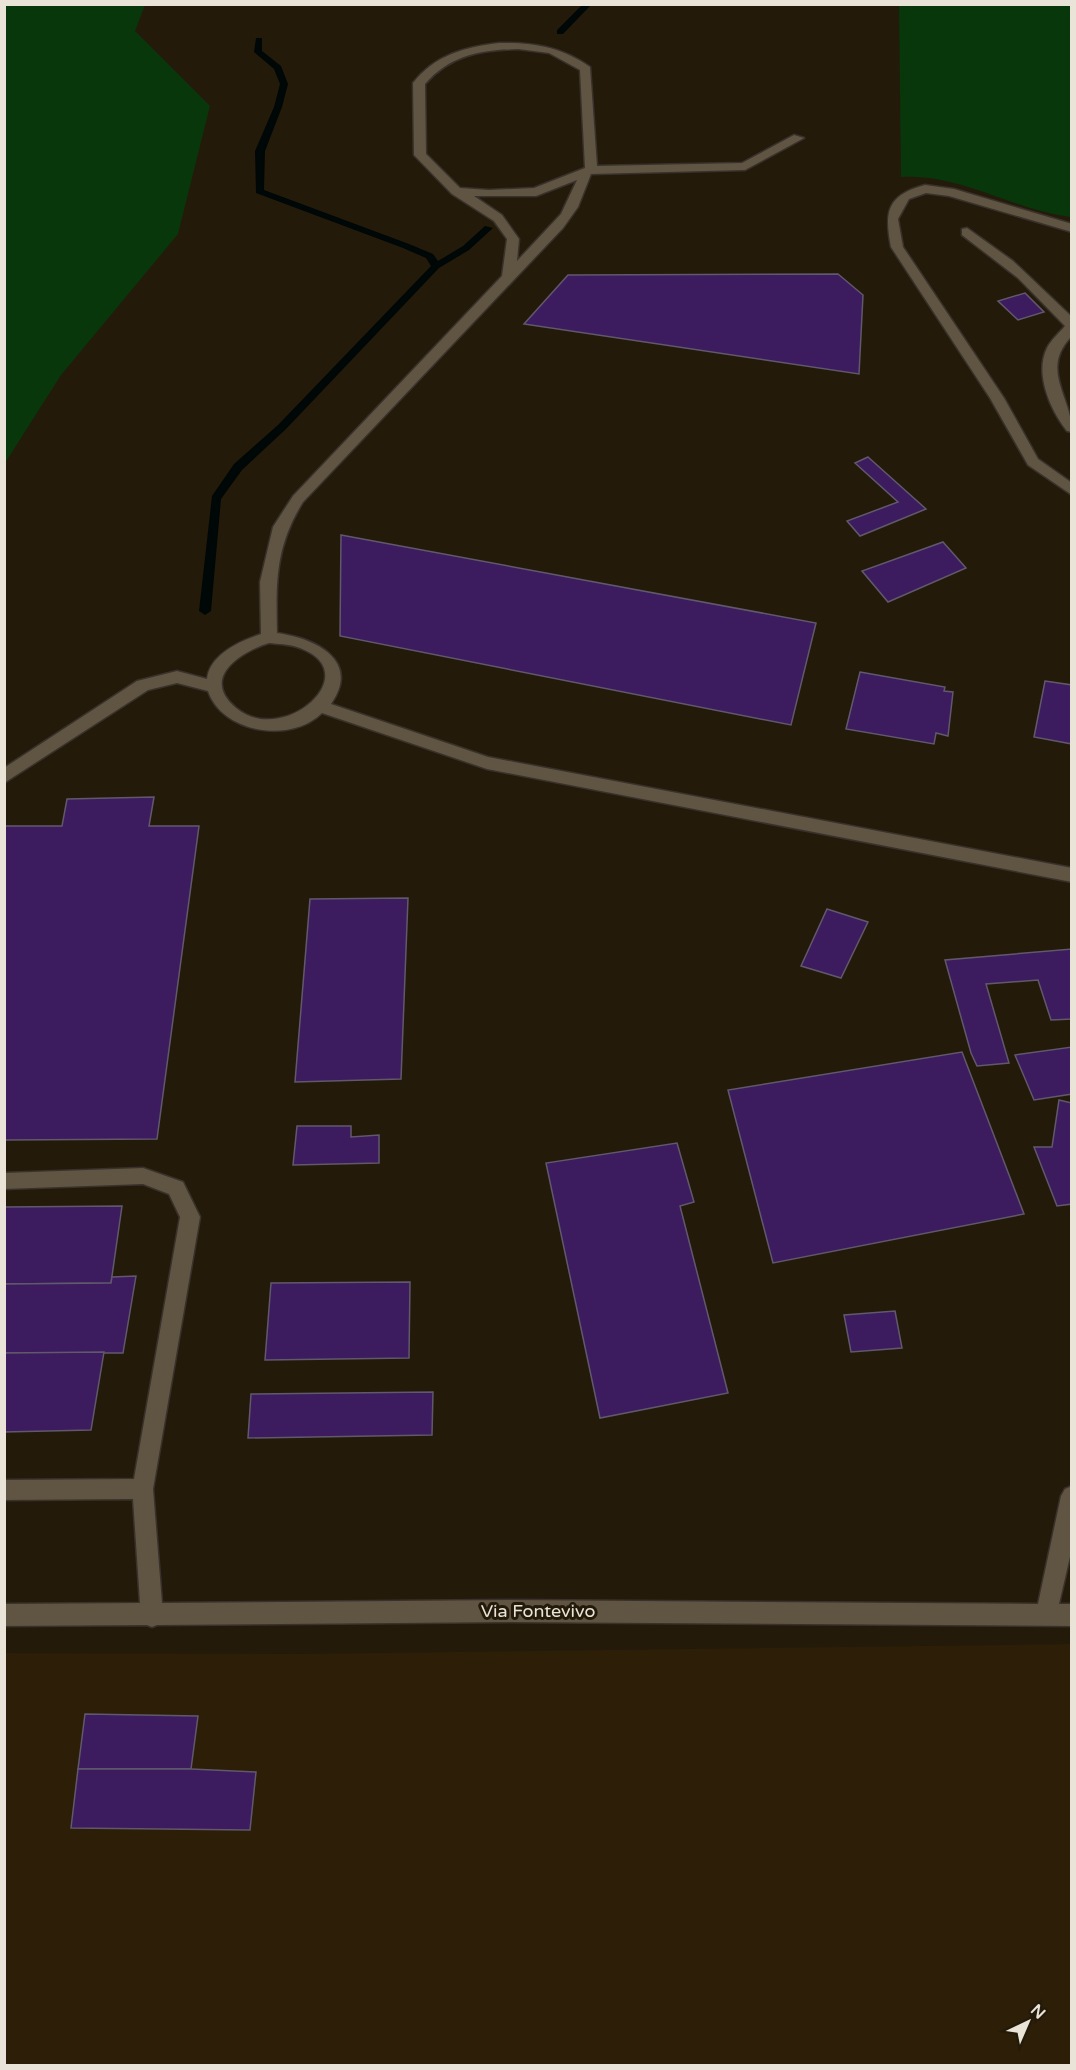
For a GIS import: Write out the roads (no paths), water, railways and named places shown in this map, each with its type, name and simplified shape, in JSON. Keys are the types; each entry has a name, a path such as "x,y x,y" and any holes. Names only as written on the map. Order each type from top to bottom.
{"street":[{"path":"269,637 268,582 280,527 298,499 508,277 566,220 580,197 589,171 586,69 566,55 526,46 494,47 458,54 435,66 419,83 420,155 456,191 498,218 513,239 508,277"},
{"path":"456,191 489,194 536,192 589,171 646,167 713,169 745,166 798,138"},
{"path":"1071,228 950,192 925,189 904,197 892,219 897,247 997,398 1033,462 1071,490"},
{"path":"967,232 1001,255 1044,296 1071,327 1053,350 1051,381 1063,419 1071,428"},
{"path":"269,637 290,638 312,645 328,658 334,673 332,690 320,706 298,720 279,724 253,723 235,716 220,702 214,687 218,668 228,655 248,643 269,637"},
{"path":"4,777 142,685 177,677 214,687"},
{"path":"320,706 487,763 1071,875"},
{"path":"4,1180 143,1176 177,1188 190,1217 143,1489 152,1616"},
{"path":"4,1490 143,1489"},
{"path":"1046,1616 1071,1496"},
{"name":"Via Fontevivo","path":"4,1616 509,1611 1071,1615"}],"waterway":[{"path":"560,32 588,4"},
{"path":"259,40 258,52 278,68 284,84 278,107 260,151 259,191 430,256 436,266"},
{"path":"436,266 466,248 488,228"},
{"path":"205,611 216,499 238,467 282,427 436,266"}]}
